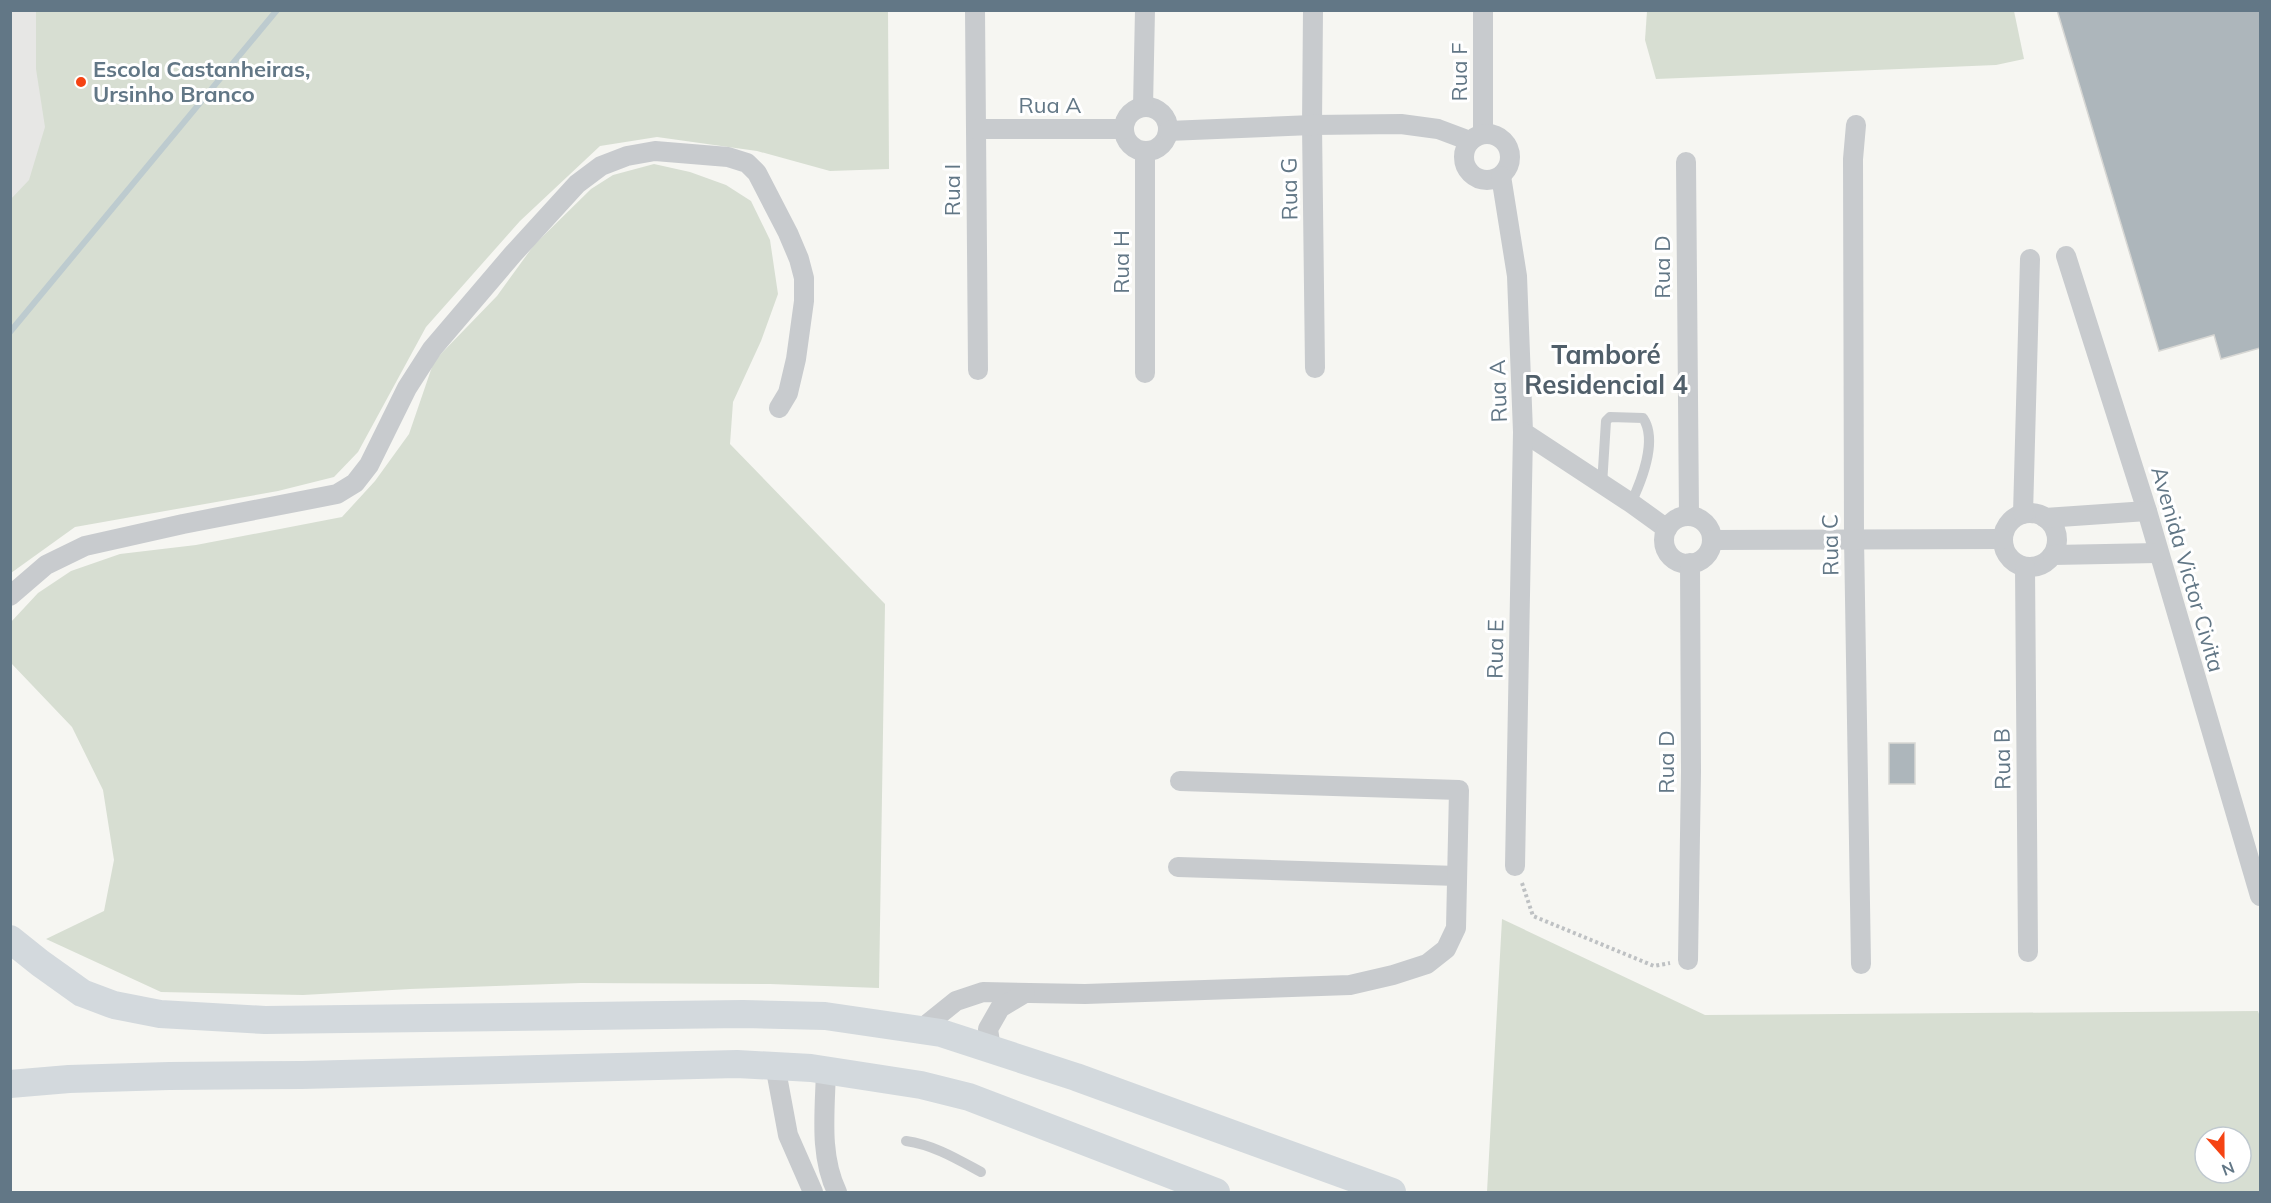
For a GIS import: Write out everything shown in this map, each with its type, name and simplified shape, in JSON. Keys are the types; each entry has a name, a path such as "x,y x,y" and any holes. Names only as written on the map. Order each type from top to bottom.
{"main road":[{"path":"10,939 82,993 114,1005 160,1014 265,1020 743,1014 825,1016 941,1033 1076,1077 1392,1192"},
{"path":"10,1084 69,1079 169,1076 302,1076 737,1064 775,1065 826,1070 921,1085 969,1097 1216,1192"}],"street":[{"name":"Rua I","path":"975,10 978,370"},
{"path":"1143,107 1145,10"},
{"name":"Rua G","path":"1314,10 1312,125 1315,368"},
{"name":"Rua F","path":"1476,138 1483,10"},
{"path":"1143,107 1161,113 1168,125 1167,138 1158,148 1145,152 1128,142 1124,129 1127,117 1143,107"},
{"path":"1168,131 1401,124 1438,129 1476,138 1498,136 1509,148 1510,163 1502,176 1487,181 1472,176 1464,163 1466,148 1476,138"},
{"name":"Rua C","path":"1856,125 1853,159 1854,538 1861,964"},
{"name":"Rua A","path":"976,129 1124,129"},
{"path":"10,596 46,565 85,546 183,524 338,494 356,483 369,465 407,388 432,349 513,254 578,184 601,166 627,156 655,151 728,157 747,163 757,173 766,188 788,233 804,278 804,301 796,359 788,393 778,408"},
{"name":"Rua H","path":"1145,152 1145,373"},
{"name":"Rua D","path":"1686,162 1689,516"},
{"name":"Rua A","path":"1502,176 1517,276 1523,432 1631,503 1667,530"},
{"name":"Avenida Victor Civita","path":"2066,256 2147,511 2260,896"},
{"path":"2023,514 2030,259"},
{"name":"Rua E","path":"1515,866 1523,432"},
{"path":"2045,518 2147,511"},
{"path":"2023,514 2037,514 2045,518 2054,526 2056,533 2057,541 2053,555 2041,565 2025,567 2012,560 2007,554 2003,539 2007,526 2023,514"},
{"path":"1689,516 1706,523 1712,534 1708,553 1697,562 1690,563 1676,560 1671,556 1665,543 1667,530 1676,520 1689,516"},
{"path":"1712,540 2003,539"},
{"path":"2053,555 2158,553"},
{"name":"Rua D","path":"1688,960 1691,772 1690,563"},
{"name":"Rua B","path":"2025,567 2028,952"},
{"path":"920,1030 956,1001 983,992 1085,994 1350,985 1427,964 1446,950 1456,928 1459,790 1180,781"},
{"path":"1178,867 1457,876"},
{"path":"991,1049 987,1029 1000,1008 1025,993"},
{"path":"775,1065 788,1135 813,1192"},
{"path":"826,1070 826,1161 833,1184"},
{"path":"799,1162 833,1184"}],"lane":[{"path":"1602,484 1606,421 1610,417 1643,418 1648,430 1647,454 1644,473 1631,503"},
{"path":"906,1142 922,1144 952,1156 981,1172"}],"path":[{"path":"1515,866 1533,916 1654,966 1688,960"}],"shaded area":[{"name":"Escola Castanheiras, Ursinho Branco","path":"11,11 188,11 11,286"},
{"path":"36,11 888,11 889,169 830,171 757,151 657,137 600,146 520,221 426,327 358,452 334,477 278,491 75,527 11,573 10,200 29,180 45,127 36,69"},
{"path":"1647,11 2014,11 2024,59 1996,65 1656,79 1645,40"},
{"path":"654,164 690,172 726,185 751,201 770,240 778,294 761,341 733,402 730,444 885,604 879,988 770,984 581,983 303,995 161,992 46,939 104,911 114,860 103,790 72,727 11,663 11,622 38,593 71,571 120,554 196,545 342,517 375,481 409,434 434,361 497,296 534,245 591,189 613,175"},
{"path":"1502,919 1705,1015 2258,1011 2260,1017 2260,1192 1487,1192"}],"building":[{"path":"2057,10 2260,10 2260,348 2221,359 2214,335 2159,351"},
{"path":"1889,743 1915,743 1915,784 1889,784"}],"waterway":[{"path":"10,332 277,10"}],"place":[{"name":"Escola Castanheiras, Ursinho Branco","path":"81,82"}],"district":[{"name":"Tamboré Residencial 4","path":"1606,369"}]}
